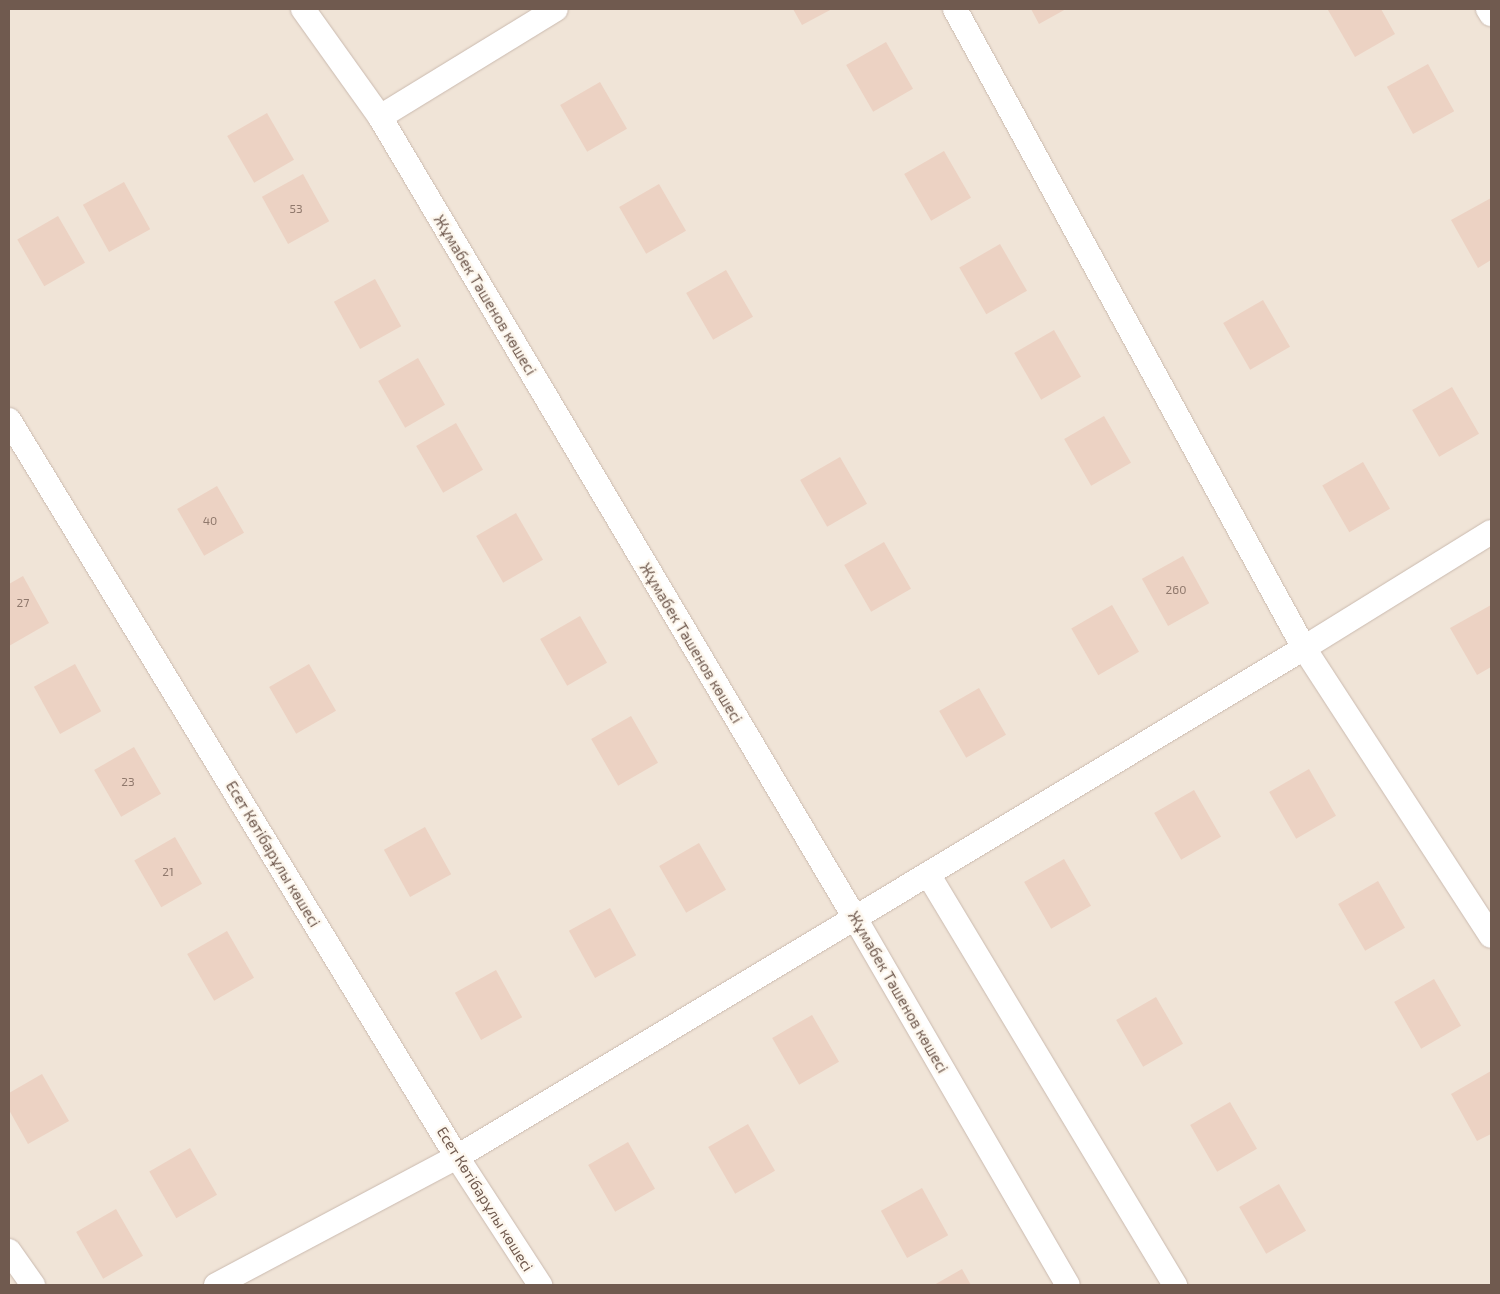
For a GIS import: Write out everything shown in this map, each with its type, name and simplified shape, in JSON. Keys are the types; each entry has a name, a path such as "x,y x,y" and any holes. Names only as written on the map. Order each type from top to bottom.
{"street":[{"name":"Жұмабек Тәшенов көшесі","path":"303,9 380,117 855,918 1068,1285"},
{"path":"380,117 556,9"},
{"path":"955,9 1304,648 1491,936"},
{"path":"1488,9 1491,14"},
{"name":"Есет Көтібарұлы көшесі","path":"9,420 458,1157 540,1285"},
{"path":"216,1285 458,1157 1304,648 1491,532"},
{"path":"928,874 1175,1285"},
{"path":"9,1251 33,1285"}],"shaded area":[{"path":"9,9 1491,9 1491,1285 9,1285"}],"building":[{"path":"793,9 832,9 802,25"},
{"path":"1031,9 1066,9 1039,24"},
{"path":"1381,9 1395,34 1355,57 1328,10"},
{"path":"886,42 913,89 873,112 846,65"},
{"path":"1428,64 1454,111 1413,134 1387,87"},
{"path":"600,82 627,129 587,152 560,105"},
{"path":"267,113 294,160 254,183 227,136"},
{"path":"944,151 971,198 931,221 904,174"},
{"path":"303,174 329,221 288,244 262,197"},
{"path":"124,182 150,229 109,252 83,205"},
{"path":"659,184 686,231 646,254 619,207"},
{"path":"1491,198 1491,260 1478,268 1451,220"},
{"path":"58,216 85,263 44,286 17,240"},
{"path":"1000,244 1027,291 986,314 959,268"},
{"path":"726,270 753,317 713,340 686,293"},
{"path":"375,279 401,326 360,349 334,302"},
{"path":"1263,300 1290,347 1250,370 1223,323"},
{"path":"1054,330 1081,377 1041,400 1014,353"},
{"path":"418,358 445,405 405,428 378,381"},
{"path":"1452,387 1479,434 1439,457 1412,410"},
{"path":"1104,416 1131,463 1091,486 1064,439"},
{"path":"456,423 483,470 443,493 416,446"},
{"path":"840,457 867,504 827,527 800,480"},
{"path":"1363,462 1390,509 1349,532 1322,486"},
{"path":"217,486 244,533 204,556 177,509"},
{"path":"516,513 543,560 503,583 476,536"},
{"path":"884,542 911,589 871,612 844,565"},
{"path":"1183,556 1209,603 1168,626 1142,579"},
{"path":"23,576 49,623 9,646 9,584"},
{"path":"1112,605 1139,652 1098,675 1071,628"},
{"path":"1491,605 1491,667 1477,675 1450,628"},
{"path":"580,616 607,663 567,686 540,639"},
{"path":"75,664 101,711 60,734 34,687"},
{"path":"309,664 336,711 296,734 269,687"},
{"path":"979,688 1006,735 966,758 939,711"},
{"path":"631,716 658,763 618,786 591,739"},
{"path":"134,747 161,794 121,817 94,770"},
{"path":"1309,769 1336,816 1296,839 1269,792"},
{"path":"1194,790 1221,837 1181,860 1154,813"},
{"path":"425,827 451,874 410,897 384,850"},
{"path":"175,837 202,884 161,907 134,860"},
{"path":"699,843 726,890 686,913 659,866"},
{"path":"1064,859 1091,906 1051,929 1024,882"},
{"path":"1378,881 1405,928 1365,951 1338,904"},
{"path":"610,908 636,955 595,978 569,931"},
{"path":"227,931 254,978 214,1001 187,954"},
{"path":"496,970 522,1017 481,1040 455,993"},
{"path":"1434,979 1461,1026 1421,1049 1394,1002"},
{"path":"1156,997 1183,1044 1143,1067 1116,1020"},
{"path":"812,1015 839,1062 799,1085 772,1038"},
{"path":"1491,1071 1491,1134 1477,1141 1451,1094"},
{"path":"42,1074 69,1121 28,1144 9,1110 9,1093"},
{"path":"1230,1102 1257,1149 1217,1172 1190,1125"},
{"path":"748,1124 775,1171 735,1194 708,1147"},
{"path":"628,1142 655,1189 615,1212 588,1165"},
{"path":"190,1148 217,1195 176,1218 149,1172"},
{"path":"1279,1184 1306,1231 1266,1254 1239,1207"},
{"path":"922,1188 948,1235 907,1258 881,1211"},
{"path":"116,1209 143,1256 103,1279 76,1232"},
{"path":"962,1269 971,1285 934,1285"}]}
